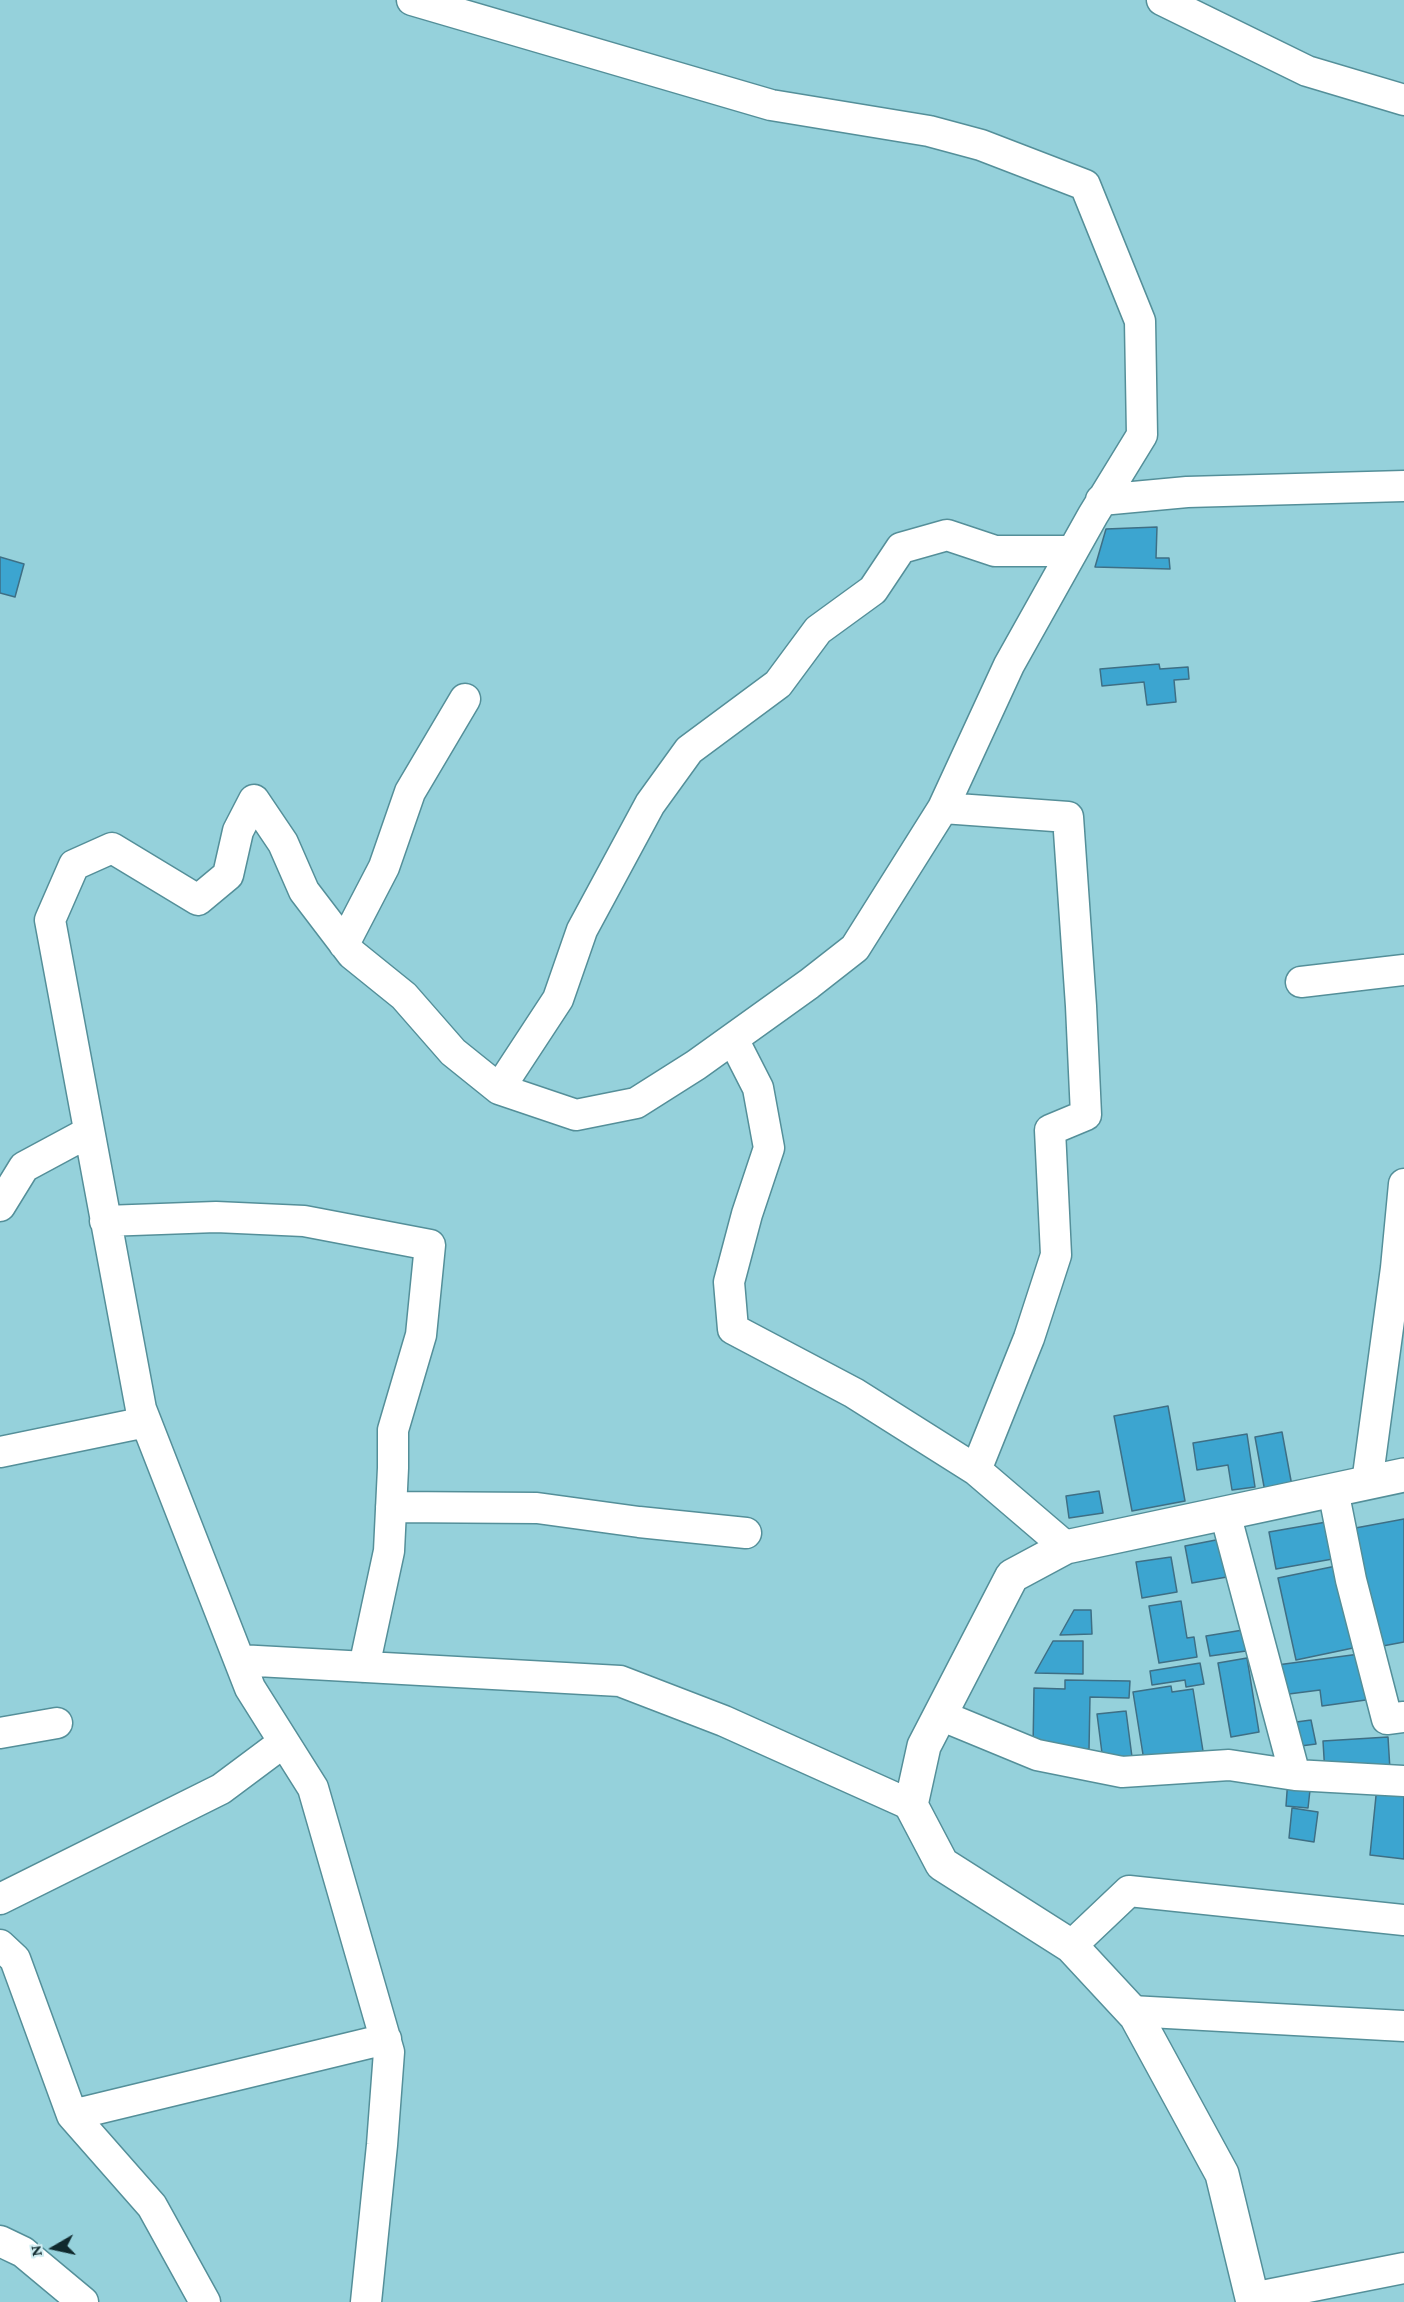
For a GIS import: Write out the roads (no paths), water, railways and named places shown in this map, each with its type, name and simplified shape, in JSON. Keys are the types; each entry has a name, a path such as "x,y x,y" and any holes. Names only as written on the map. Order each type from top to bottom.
{"main road":[{"path":"1252,2300 1222,2174 1131,2011 1071,1946 942,1864 911,1805 924,1746 1012,1576 1066,1547 1404,1475"}],"street":[{"path":"366,2302 389,2052 313,1788 250,1688 141,1409 50,920 74,866 112,848 198,900 228,875 238,831 254,800 283,843 304,891 352,954 404,996 453,1052 499,1089 576,1115 636,1103 733,1039 855,948 942,808 1009,665 1101,500 1142,435 1140,321 1085,184 981,144 928,131 771,105 412,0"},
{"path":"1171,2 1307,71 1404,100"},
{"path":"1101,500 1187,492 1404,486"},
{"path":"499,1089 558,999 582,930 650,804 688,750 778,684 818,630 873,590 901,548 947,535 995,551 1072,551"},
{"path":"344,944 384,867 410,792 465,699"},
{"path":"942,808 1068,817 1081,1006 1086,1115 1050,1130 1056,1255 1029,1338 976,1470"},
{"path":"1301,982 1404,970"},
{"path":"733,1039 758,1088 769,1148 747,1214 729,1282 733,1329 854,1393 976,1470 1066,1547"},
{"path":"0,1206 24,1167 89,1132"},
{"path":"1367,1483 1396,1268 1404,1184"},
{"path":"105,1221 216,1217 304,1221 430,1245 421,1335 393,1430 389,1551 364,1667"},
{"path":"0,1452 146,1422"},
{"path":"1333,1490 1352,1580 1387,1719 1404,1717"},
{"path":"391,1507 537,1508 746,1533"},
{"path":"1225,1513 1295,1774"},
{"path":"239,1660 620,1680 724,1721 911,1805"},
{"path":"940,1716 1037,1755 1122,1772 1229,1765 1295,1774 1404,1781"},
{"path":"0,1733 57,1723"},
{"path":"0,1899 221,1789 284,1742"},
{"path":"1071,1946 1130,1891 1404,1920"},
{"path":"0,1945 15,1959 72,2115 152,2206 205,2302"},
{"path":"1131,2011 1404,2026"},
{"path":"72,2115 386,2039"},
{"path":"0,2241 23,2252 83,2302"},
{"path":"1252,2300 1404,2268"}]}
